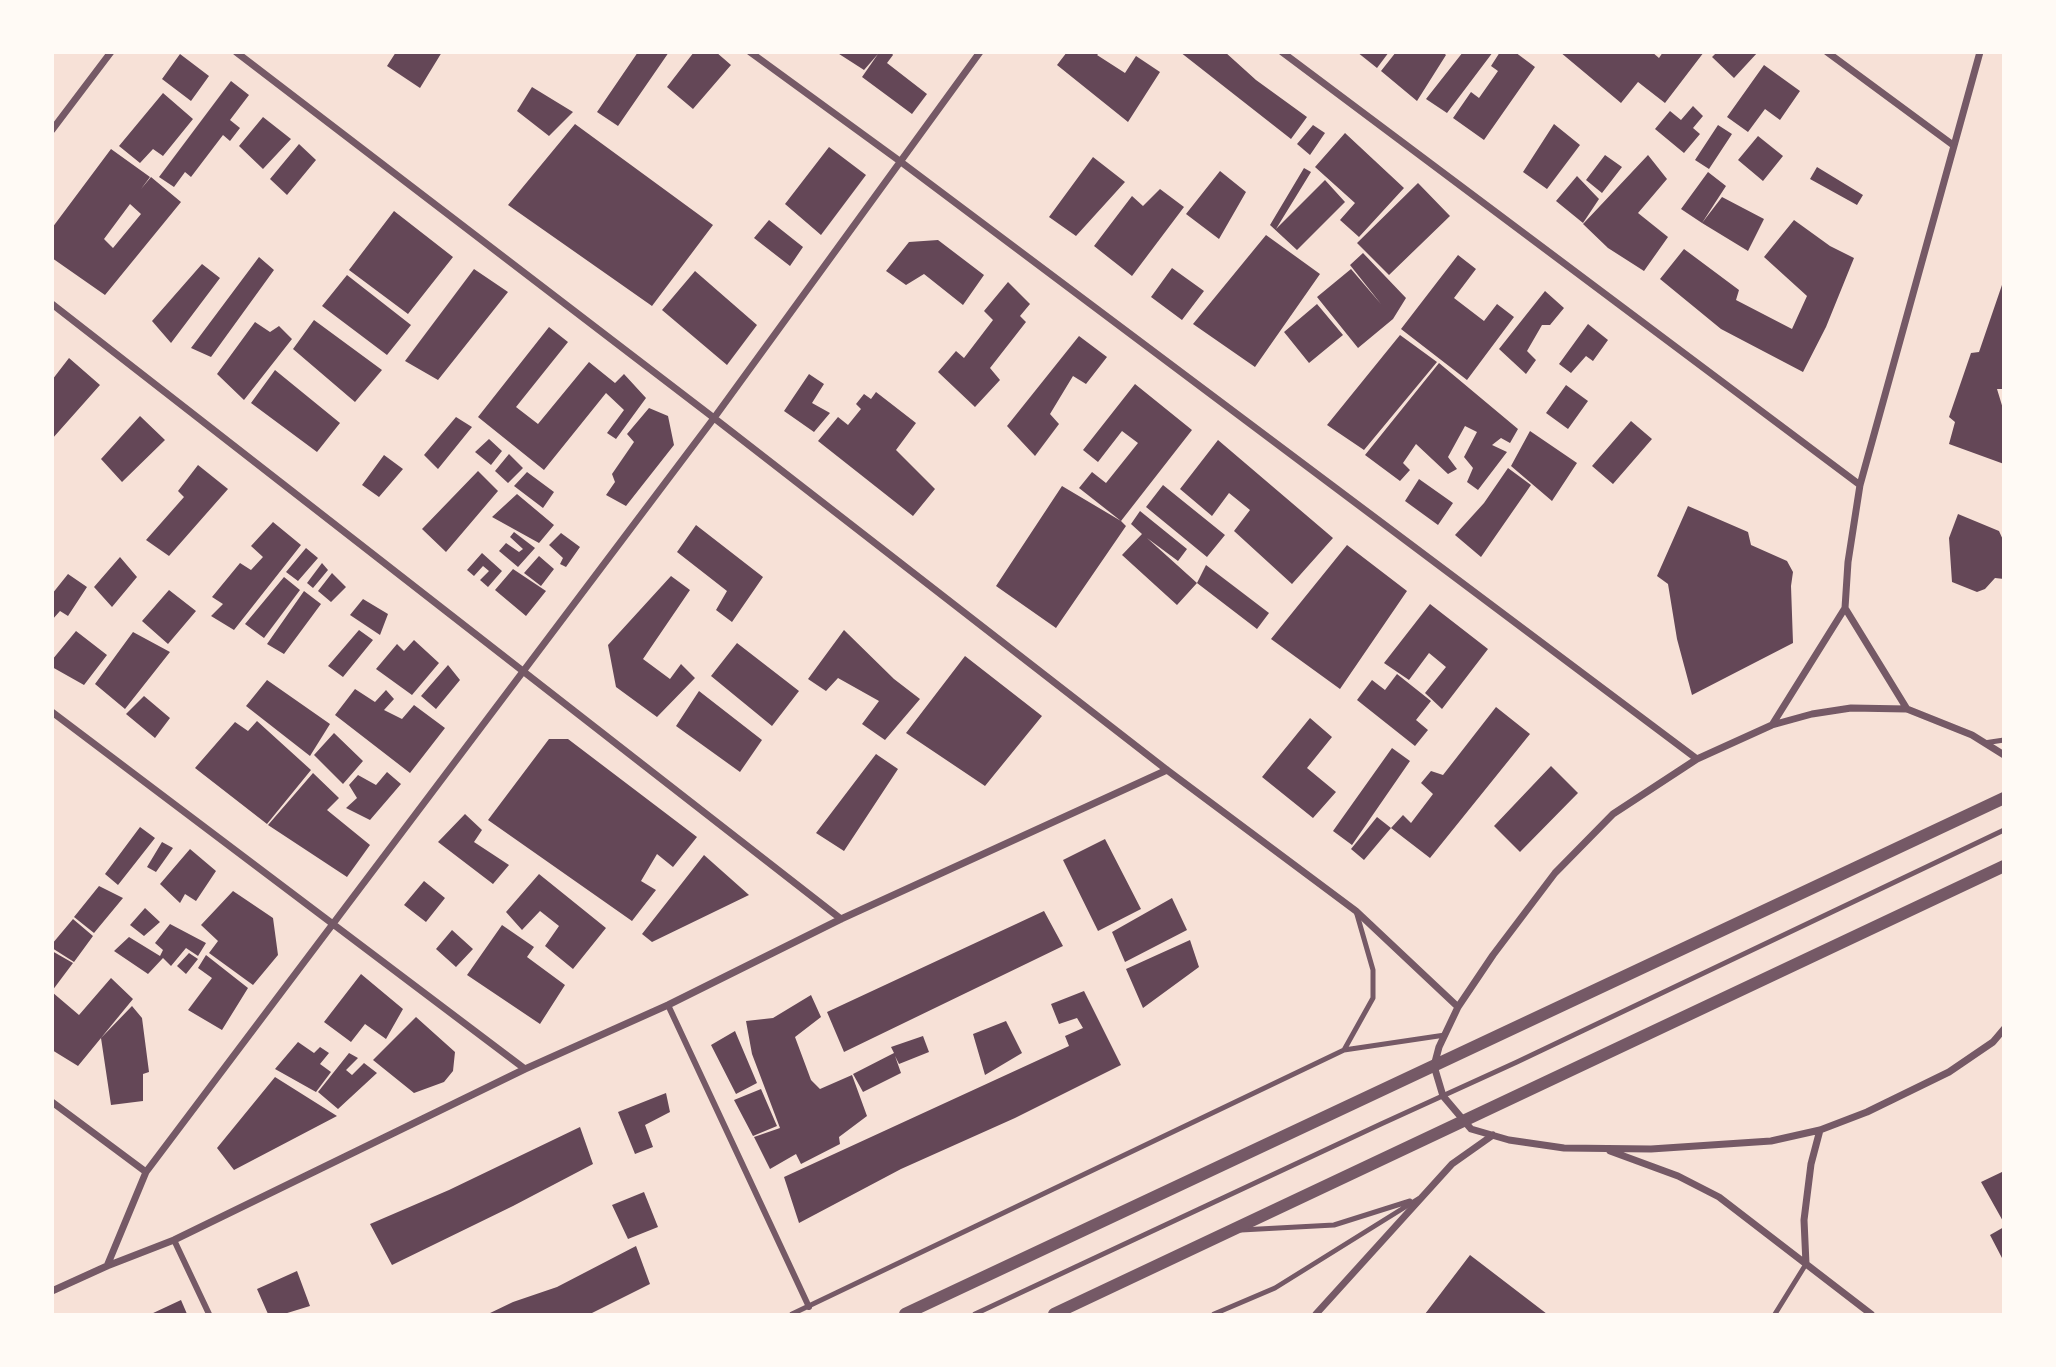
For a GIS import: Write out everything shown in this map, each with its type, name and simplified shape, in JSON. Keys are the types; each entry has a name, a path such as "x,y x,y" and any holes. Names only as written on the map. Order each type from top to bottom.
{"street":[{"path":"52,130 111,52"},
{"path":"236,52 1167,770 1356,911 1458,1007"},
{"path":"750,52 901,162 1697,759"},
{"path":"107,1266 146,1172 714,418 979,52"},
{"path":"1282,52 1860,485"},
{"path":"1827,52 1953,145"},
{"path":"1772,725 1844,608 1860,485 1980,52"},
{"path":"52,304 841,919"},
{"path":"1844,608 1906,709"},
{"path":"2004,755 1972,735 1906,709 1851,708 1812,714 1772,725 1697,759 1613,814 1555,873 1493,955 1458,1007 1434,1066 1443,1096 1471,1129 1564,1148 1651,1149 1771,1141 1820,1130 1867,1112 1949,1072 1993,1042 2004,1029"},
{"path":"52,712 525,1069"},
{"path":"52,1291 174,1240 525,1069 668,1005 841,919 1167,770"},
{"path":"905,1314 2004,798"},
{"path":"1054,1314 2004,866"},
{"path":"668,1005 809,1307"},
{"path":"52,1102 146,1172"},
{"path":"1807,1264 1804,1220 1811,1164 1820,1130"},
{"path":"1316,1314 1452,1164 1493,1135"},
{"path":"1603,1149 1678,1176 1719,1197 1871,1314"},
{"path":"174,1240 209,1314"}],"lane":[{"path":"1984,743 2004,740"},
{"path":"975,1314 2004,830"},
{"path":"1344,1050 1373,998 1373,970 1356,911"},
{"path":"792,1314 1344,1050 1445,1035"},
{"path":"1231,1231 1334,1225 1419,1198"},
{"path":"1214,1314 1275,1289 1419,1198"},
{"path":"1775,1314 1807,1264"}],"building":[{"path":"396,52 442,52 420,88 387,66"},
{"path":"638,52 669,52 618,126 597,112"},
{"path":"694,52 716,52 731,65 693,109 667,87"},
{"path":"836,52 891,52 893,55 887,63 927,94 912,114 862,77 878,54 864,70"},
{"path":"1067,52 1100,52 1097,55 1125,73 1136,56 1160,72 1128,122 1057,65"},
{"path":"1180,52 1225,52 1256,80 1307,117 1291,139"},
{"path":"1357,52 1389,52 1377,68"},
{"path":"1396,52 1443,52 1446,55 1417,101 1381,71"},
{"path":"1463,52 1493,52 1447,113 1426,99"},
{"path":"1500,52 1515,52 1535,67 1484,140 1453,118 1471,92 1479,98 1498,71 1491,66"},
{"path":"1560,52 1652,52 1659,58 1663,52 1704,52 1665,103 1638,82 1621,103"},
{"path":"1717,52 1758,52 1734,78 1712,57"},
{"path":"180,54 209,76 191,101 162,79"},
{"path":"1764,65 1800,91 1780,120 1765,109 1748,132 1727,117"},
{"path":"231,81 249,95 230,120 240,128 230,141 223,135 191,177 185,172 174,187 159,177"},
{"path":"532,87 573,112 549,136 517,111"},
{"path":"163,93 193,119 163,156 153,149 140,163 119,146"},
{"path":"1693,106 1703,116 1693,128 1700,134 1684,153 1655,129 1670,111 1681,120"},
{"path":"263,117 291,139 263,169 239,146"},
{"path":"575,124 713,225 652,306 508,205"},
{"path":"1554,124 1580,145 1547,189 1523,172"},
{"path":"1313,125 1325,133 1310,155 1297,144"},
{"path":"1718,125 1732,134 1709,169 1695,160"},
{"path":"1345,133 1404,188 1359,237 1340,220 1355,203 1315,167"},
{"path":"1758,136 1783,156 1763,181 1738,160"},
{"path":"299,144 316,160 287,195 270,179"},
{"path":"829,147 866,175 821,235 785,204"},
{"path":"111,149 150,177 141,189 151,177 181,202 105,295 52,258 52,228","holes":["130,204 141,214 113,248 104,239"]},
{"path":"1605,155 1622,167 1602,193 1586,180"},
{"path":"1648,155 1667,179 1638,213 1668,237 1644,271 1608,248 1583,224"},
{"path":"1093,157 1125,182 1076,236 1049,217"},
{"path":"1817,167 1863,195 1857,205 1810,179"},
{"path":"1304,168 1311,172 1276,229 1325,180 1345,202 1297,250 1270,225"},
{"path":"1220,171 1246,192 1219,239 1186,214"},
{"path":"1708,172 1726,186 1702,223 1681,209"},
{"path":"1577,176 1599,199 1583,223 1556,201"},
{"path":"1418,183 1450,216 1389,275 1357,243"},
{"path":"1160,189 1184,207 1132,276 1094,246 1132,196 1143,206"},
{"path":"1722,197 1764,219 1748,251 1702,223"},
{"path":"394,211 453,257 408,314 349,270"},
{"path":"769,220 803,247 790,266 754,238"},
{"path":"1794,220 1830,246 1854,258 1826,327 1803,372 1721,329 1660,279 1684,249 1739,290 1736,300 1792,329 1807,296 1764,257"},
{"path":"1266,235 1320,274 1255,367 1193,324"},
{"path":"938,240 984,275 963,305 924,274 906,285 886,271 909,242"},
{"path":"1363,253 1406,298 1393,319 1358,348 1317,297 1351,269 1381,304 1350,265"},
{"path":"1458,255 1476,269 1454,298 1484,321 1497,304 1514,317 1467,380 1401,329"},
{"path":"259,257 274,270 211,357 191,348"},
{"path":"202,264 220,278 171,343 152,321"},
{"path":"1172,268 1204,291 1182,320 1151,297"},
{"path":"474,269 508,292 438,380 405,361"},
{"path":"695,271 757,325 727,365 662,310"},
{"path":"347,275 411,325 387,355 322,306"},
{"path":"1008,282 1030,304 1020,316 1026,322 990,368 1000,380 975,407 938,372 956,351 964,358 993,320 984,311"},
{"path":"2003,282 2004,389 1997,389 2004,412 2004,464 1949,444 1955,422 1949,417 1971,353 1979,352"},
{"path":"1545,291 1564,308 1550,325 1542,325 1527,351 1536,360 1526,374 1499,349"},
{"path":"1317,304 1343,335 1309,363 1284,332"},
{"path":"314,320 382,370 355,402 293,349"},
{"path":"255,322 270,332 279,326 292,339 244,400 217,374"},
{"path":"1588,324 1608,340 1593,361 1586,356 1571,373 1559,364"},
{"path":"549,327 568,342 516,407 538,424 589,362 615,383 624,374 646,398 616,439 607,433 624,410 606,393 544,470 478,417"},
{"path":"1400,335 1437,362 1364,450 1327,425"},
{"path":"1079,336 1107,357 1086,384 1073,376 1050,414 1059,424 1035,456 1007,426"},
{"path":"69,358 100,385 52,439 52,380"},
{"path":"1439,363 1518,429 1510,443 1501,438 1492,445 1507,452 1478,490 1467,482 1473,468 1464,457 1477,432 1465,426 1448,457 1457,469 1448,474 1416,444 1403,463 1410,470 1400,481 1365,455"},
{"path":"275,370 340,423 317,452 251,403"},
{"path":"809,374 824,384 812,403 830,413 814,432 784,411"},
{"path":"1135,384 1192,430 1121,521 1079,488 1092,472 1106,483 1138,443 1122,431 1098,462 1083,450"},
{"path":"1566,385 1588,401 1568,429 1546,413"},
{"path":"876,392 916,423 896,450 935,489 913,516 818,441 838,417 848,425 861,409 856,404 864,394 871,399"},
{"path":"649,408 668,416 674,445 626,506 606,495 615,482 612,474 634,442 627,434"},
{"path":"140,416 165,440 122,482 101,459"},
{"path":"456,417 472,427 438,469 424,455"},
{"path":"1631,421 1652,439 1613,484 1592,466"},
{"path":"1530,431 1577,463 1552,501 1511,466"},
{"path":"489,439 502,451 491,465 475,452"},
{"path":"1218,440 1333,538 1292,584 1234,531 1250,510 1229,493 1212,516 1180,489"},
{"path":"509,454 523,468 508,483 495,471"},
{"path":"384,455 403,469 379,497 362,485"},
{"path":"198,465 228,489 169,556 146,540 184,497 178,491"},
{"path":"1508,468 1531,485 1481,557 1455,535 1484,503"},
{"path":"478,471 498,491 446,552 422,529"},
{"path":"527,472 554,492 543,508 514,486"},
{"path":"1419,479 1453,503 1438,525 1405,501"},
{"path":"1163,485 1225,535 1207,557 1146,507"},
{"path":"1062,486 1126,526 1056,628 996,586"},
{"path":"517,494 554,525 539,543 492,517"},
{"path":"1688,506 1748,532 1751,545 1787,561 1793,572 1793,643 1692,695 1677,639 1668,584 1657,576"},
{"path":"1140,511 1187,549 1178,561 1147,538 1197,583 1177,605 1122,555 1142,534 1131,524"},
{"path":"1958,514 1999,531 2004,542 2004,579 1995,578 1985,589 1977,592 1952,582 1949,538"},
{"path":"273,522 301,545 234,630 211,616 223,604 212,597 240,563 251,570 263,557 251,546"},
{"path":"696,525 763,577 732,622 716,610 727,591 677,552"},
{"path":"514,532 535,548 518,567 499,551 506,543 519,552 523,549 510,537"},
{"path":"561,533 580,547 566,567 560,564 563,558 549,545"},
{"path":"1347,545 1407,591 1340,689 1271,639"},
{"path":"306,548 318,558 298,581 286,572"},
{"path":"482,553 502,571 488,587 480,580 489,571 483,566 474,576 467,570"},
{"path":"539,556 554,569 541,586 524,573"},
{"path":"120,557 137,577 112,607 94,587"},
{"path":"322,563 328,570 313,588 307,583"},
{"path":"1206,565 1269,613 1257,629 1197,583"},
{"path":"513,569 546,591 526,616 495,590"},
{"path":"332,573 346,587 331,602 318,591"},
{"path":"68,574 87,587 68,616 60,611 52,620 52,594"},
{"path":"671,576 690,590 643,659 670,679 681,664 695,678 657,717 616,687 608,645"},
{"path":"284,577 300,590 264,638 245,624"},
{"path":"169,590 196,611 168,644 142,621"},
{"path":"304,591 321,604 284,654 267,644"},
{"path":"363,599 388,614 380,635 350,615"},
{"path":"1430,604 1488,649 1442,709 1425,693 1446,667 1429,653 1409,680 1384,663"},
{"path":"359,630 373,640 343,677 328,666"},
{"path":"844,630 894,679 920,699 885,740 862,724 879,701 838,678 826,691 808,679"},
{"path":"76,631 107,655 84,685 52,667 52,660"},
{"path":"133,632 170,652 125,709 95,684"},
{"path":"414,640 439,663 412,695 376,669 397,644 404,651"},
{"path":"737,643 799,691 772,726 711,676"},
{"path":"965,656 1042,716 985,786 906,733"},
{"path":"448,665 460,680 436,709 421,696"},
{"path":"1397,674 1431,701 1416,720 1428,730 1415,746 1357,700 1372,680 1385,690"},
{"path":"267,680 330,724 310,756 246,706"},
{"path":"355,689 375,702 386,690 394,699 384,710 402,719 414,705 445,728 410,773 335,715"},
{"path":"699,691 762,740 740,772 676,726"},
{"path":"144,696 170,718 155,738 126,714"},
{"path":"1496,707 1530,734 1430,858 1391,828 1403,815 1411,823 1433,794 1421,783 1431,771 1443,775"},
{"path":"1310,718 1332,737 1307,768 1336,792 1313,818 1262,777"},
{"path":"257,721 311,770 267,824 195,768 235,722 248,731"},
{"path":"334,733 363,761 343,784 314,755"},
{"path":"549,739 568,739 697,837 673,867 657,854 641,881 656,890 632,921 488,820"},
{"path":"1392,748 1410,761 1352,845 1333,831"},
{"path":"876,754 898,769 844,851 816,833"},
{"path":"1551,766 1578,793 1520,852 1494,826"},
{"path":"387,772 401,784 370,820 346,808 357,798 349,785 358,775 376,785"},
{"path":"313,773 339,798 327,810 370,845 347,877 268,825"},
{"path":"465,814 482,830 474,842 509,865 493,884 438,842"},
{"path":"1377,817 1391,828 1364,860 1351,849"},
{"path":"140,827 155,838 118,885 105,874"},
{"path":"1105,839 1141,909 1098,931 1063,860"},
{"path":"162,842 173,848 156,872 147,867"},
{"path":"190,849 216,871 196,901 185,894 180,903 160,884"},
{"path":"704,855 749,895 652,942 642,934"},
{"path":"539,874 606,928 573,969 545,946 559,926 540,911 522,930 506,912"},
{"path":"424,881 445,898 426,922 404,905"},
{"path":"99,886 123,898 94,933 74,917"},
{"path":"233,891 273,918 278,955 253,985 209,953 218,941 201,925"},
{"path":"1172,898 1187,930 1125,962 1112,932"},
{"path":"145,908 160,922 144,936 130,925"},
{"path":"1044,911 1063,946 844,1052 827,1012"},
{"path":"73,919 93,936 74,962 52,948 52,944"},
{"path":"170,924 206,943 198,956 186,948 171,966 163,958 148,974 114,951 129,937 160,956 163,950 155,943"},
{"path":"502,925 534,947 527,957 565,985 540,1024 467,975"},
{"path":"452,930 473,949 456,967 436,949"},
{"path":"1190,940 1199,967 1143,1008 1126,969"},
{"path":"52,951 73,963 52,991"},
{"path":"189,953 198,959 186,974 177,966"},
{"path":"206,955 248,988 222,1030 188,1010 212,978 198,968"},
{"path":"361,974 403,1009 386,1039 365,1024 351,1042 324,1022"},
{"path":"111,978 133,999 78,1066 52,1050 52,992 79,1015"},
{"path":"1084,991 1121,1065 1015,1118 901,1169 799,1223 784,1177 1069,1046 1065,1036 1083,1028 1077,1018 1059,1024 1051,1004"},
{"path":"811,995 821,1017 795,1037 811,1080 820,1089 852,1075 867,1116 839,1137 840,1144 801,1164 796,1154 770,1169 754,1137 780,1128 752,1054 746,1021 773,1018"},
{"path":"132,1006 142,1018 149,1072 143,1074 143,1101 111,1105 101,1038"},
{"path":"416,1017 455,1052 453,1071 444,1082 414,1093 373,1060"},
{"path":"1006,1021 1022,1053 985,1075 973,1034"},
{"path":"735,1031 757,1083 736,1094 711,1045"},
{"path":"923,1036 929,1052 899,1064 895,1056 901,1073 863,1092 853,1074 894,1053 891,1047"},
{"path":"298,1042 314,1053 320,1047 329,1053 320,1064 331,1072 316,1092 275,1069"},
{"path":"349,1053 358,1058 346,1070 352,1075 364,1063 377,1073 338,1109 318,1092"},
{"path":"275,1077 337,1116 234,1170 217,1148"},
{"path":"761,1089 777,1126 753,1136 734,1100"},
{"path":"666,1093 670,1112 645,1125 653,1147 635,1154 618,1112"},
{"path":"580,1127 593,1164 392,1265 370,1224 449,1190"},
{"path":"2004,1171 2004,1223 1981,1182"},
{"path":"644,1192 658,1227 628,1239 612,1205"},
{"path":"2004,1227 2004,1257 2002,1258 1990,1235"},
{"path":"636,1246 650,1284 590,1314 488,1314 557,1287"},
{"path":"1470,1255 1547,1314 1425,1314"},
{"path":"297,1271 310,1306 284,1314 268,1314 257,1289"},
{"path":"181,1300 187,1314 151,1314"}]}
